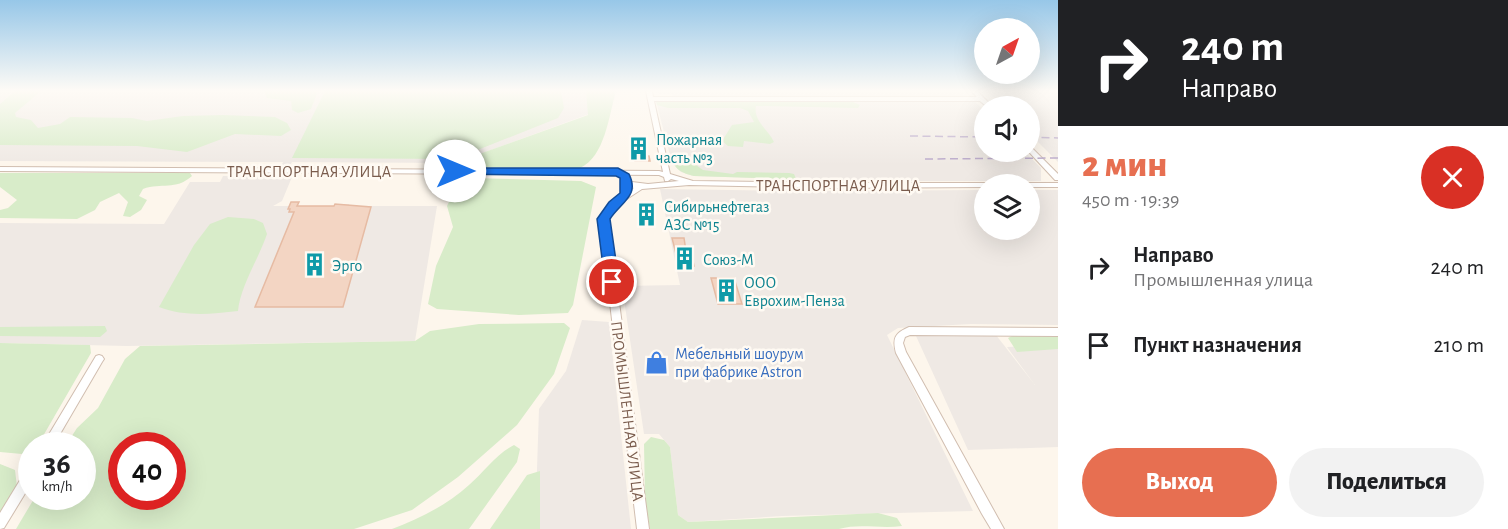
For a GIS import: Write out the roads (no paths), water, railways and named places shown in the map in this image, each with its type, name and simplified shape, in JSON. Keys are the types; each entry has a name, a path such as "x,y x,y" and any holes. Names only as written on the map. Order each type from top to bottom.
{"street":[{"path":"625,176 626,194 640,187 668,179 655,116"},
{"path":"1040,159 1058,178"},
{"path":"659,173 666,163"},
{"name":"ТРАНСПОРТНАЯ УЛИЦА","path":"0,169 625,176 659,173 668,179 692,183 974,185"},
{"path":"625,176 640,187"},
{"path":"1040,185 1058,185"},
{"name":"ПРОМЫШЛЕННАЯ УЛИЦА","path":"626,194 613,204 604,219 643,529"},
{"path":"998,529 898,343 901,335 909,331 1058,332"},
{"path":"55,432 99,359"},
{"path":"0,524 18,494"}],"railway":[{"path":"910,136 974,137"},
{"path":"1040,137 1058,138"},
{"path":"925,159 1058,158"}],"place":[{"name":"Пожарная часть №3","path":"638,148"},
{"name":"Сибирьнефтегаз АЗС №15","path":"646,215"},
{"name":"Союз-М","path":"685,259"},
{"name":"Эрго","path":"314,265"},
{"name":"ООО Еврохим-Пенза","path":"726,291"},
{"name":"Мебельный шоурум при фабрике Astron","path":"657,362"}]}
